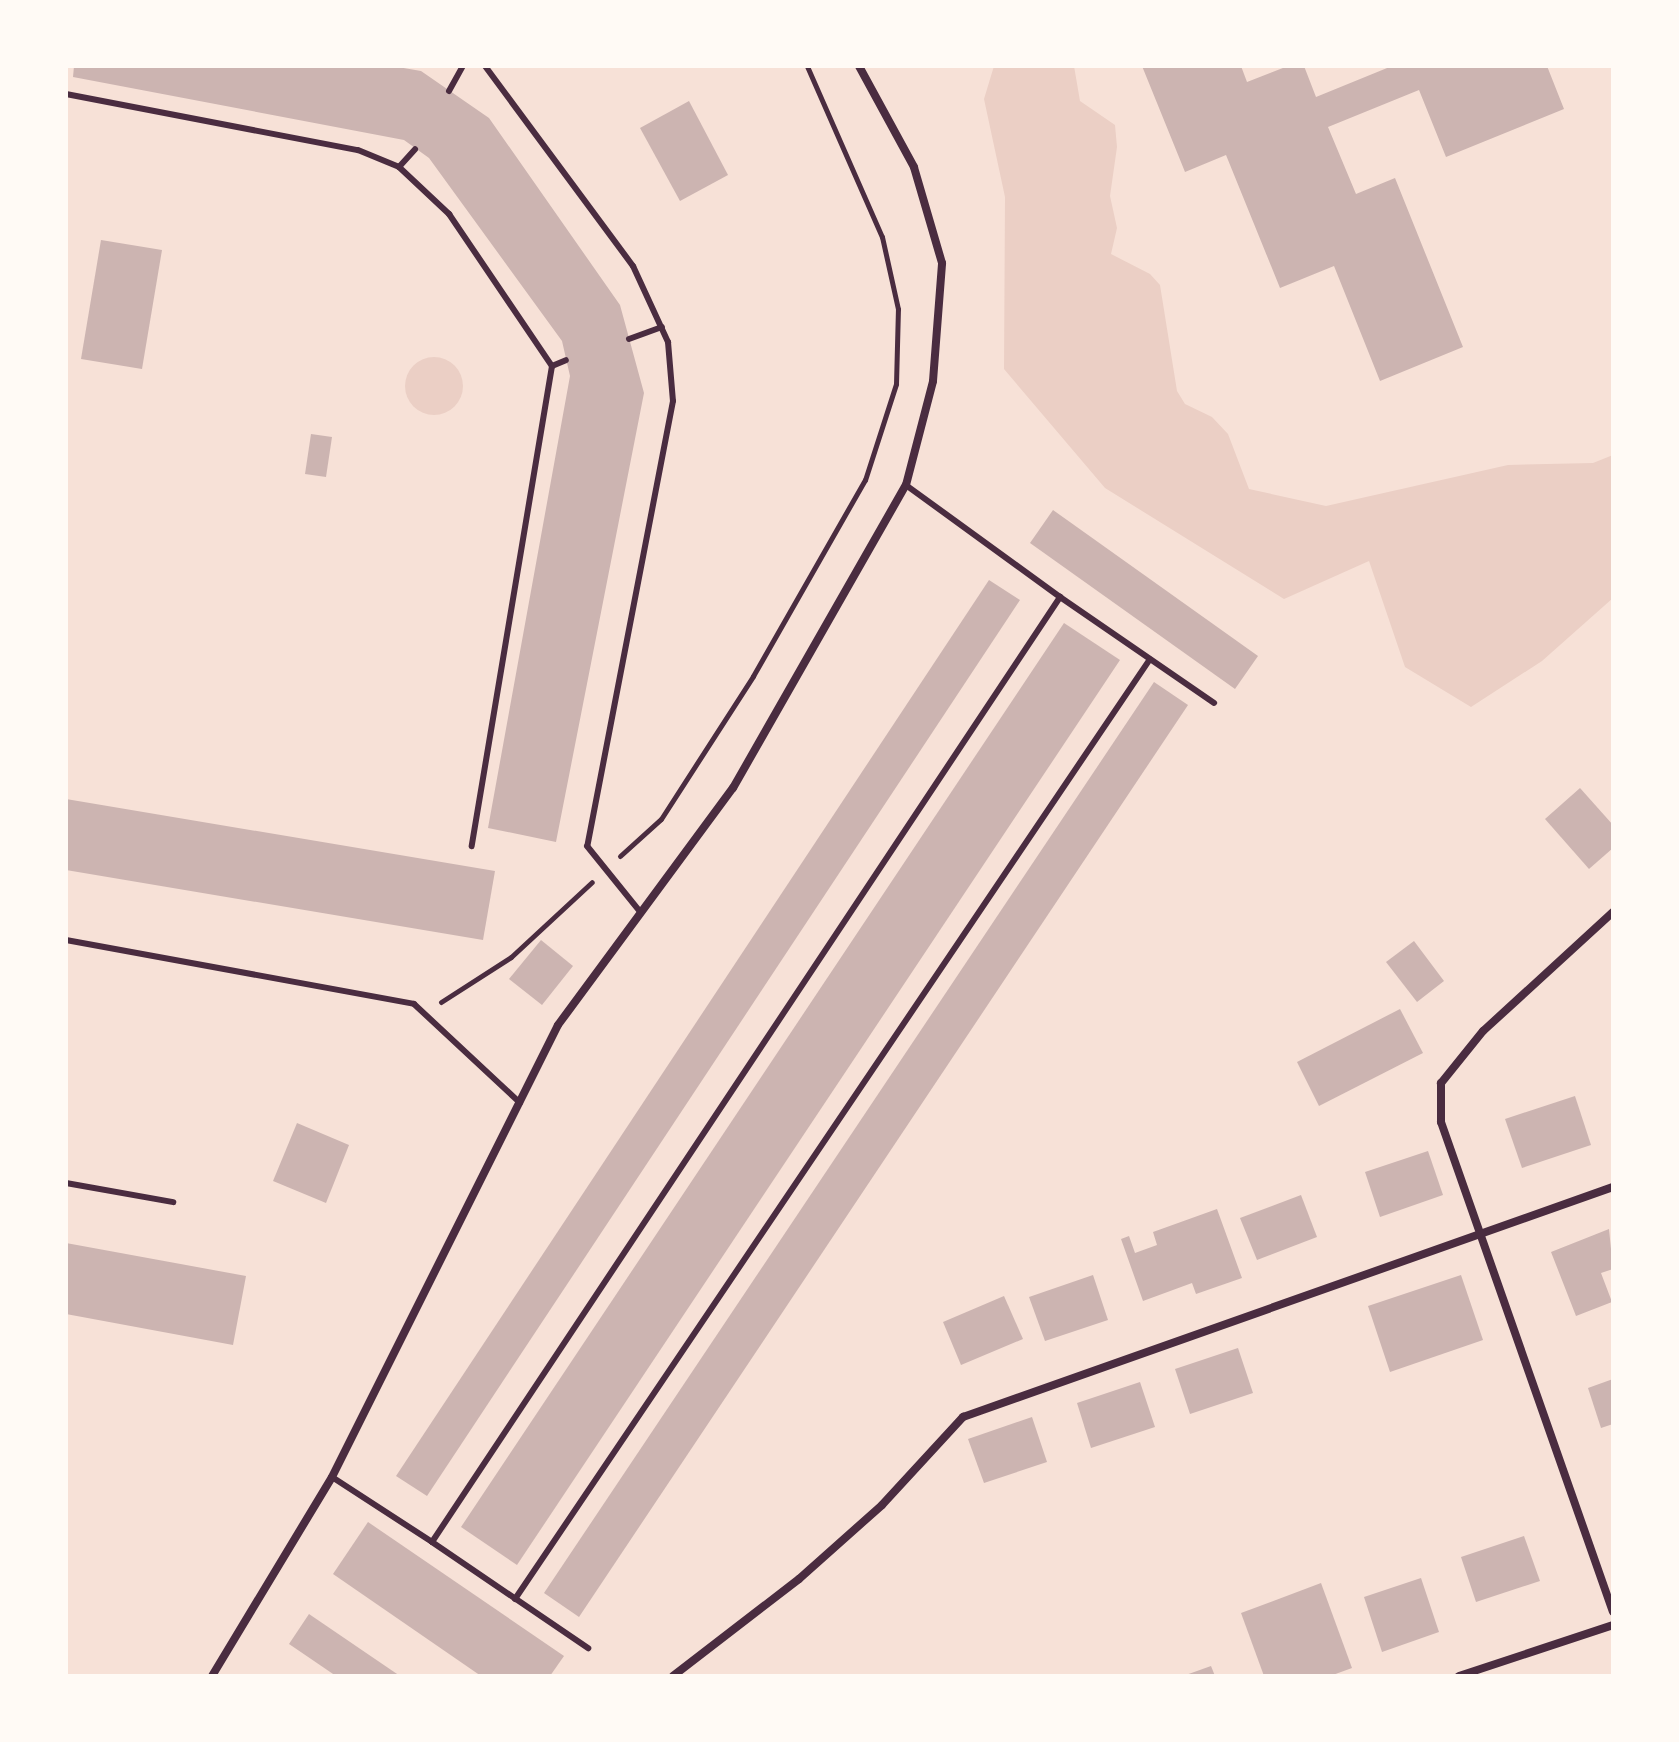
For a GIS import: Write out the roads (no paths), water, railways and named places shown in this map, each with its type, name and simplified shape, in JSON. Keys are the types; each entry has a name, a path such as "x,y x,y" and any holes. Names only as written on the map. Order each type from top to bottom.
{"street":[{"path":"212,1676 332,1477 558,1025 733,788 906,485 933,381 942,263 914,167 859,66"},
{"path":"1613,912 1483,1031 1441,1083 1441,1122 1613,1612"},
{"path":"673,1676 870,1516 963,1417 1613,1187"},
{"path":"1459,1676 1613,1625"}],"lane":[{"path":"449,91 463,66"},
{"path":"485,66 633,266 668,342 673,401 587,846 641,913"},
{"path":"66,94 358,150 399,167 449,214 552,366 472,846"},
{"path":"399,167 415,149"},
{"path":"629,339 662,327"},
{"path":"552,366 566,360"},
{"path":"906,485 1060,597 1214,703"},
{"path":"432,1542 1060,597"},
{"path":"515,1599 1150,659"},
{"path":"66,940 414,1004 520,1103"},
{"path":"66,1183 173,1202"},
{"path":"332,1477 588,1648"}]}
